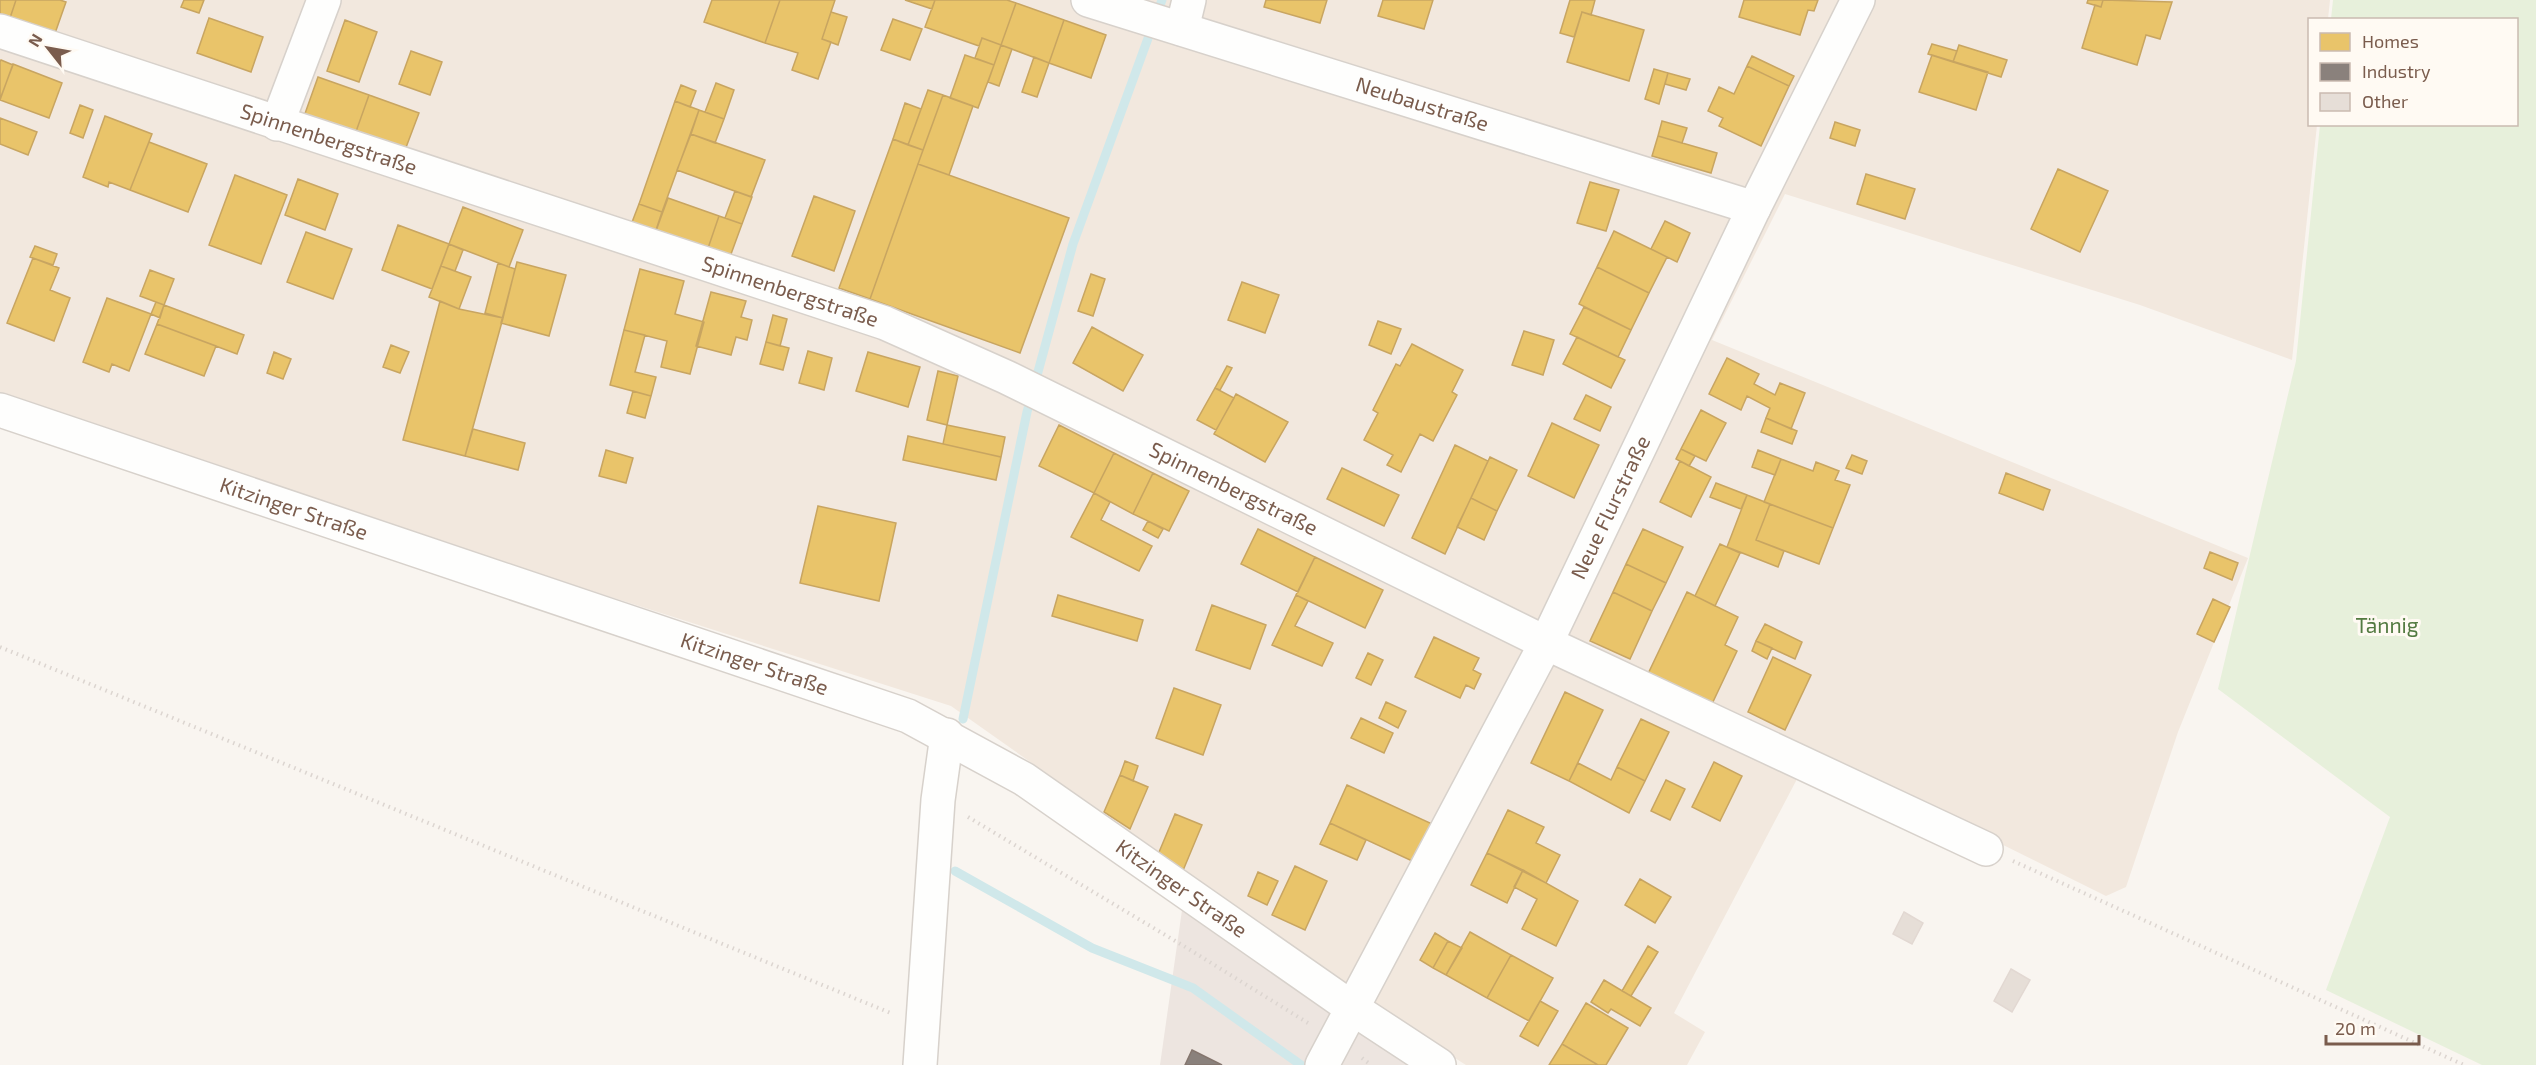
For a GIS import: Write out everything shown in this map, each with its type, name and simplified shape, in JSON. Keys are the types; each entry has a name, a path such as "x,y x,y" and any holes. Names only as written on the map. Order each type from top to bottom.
{"street":[{"path":"277,124 324,0"},
{"name":"Neubaustraße","path":"1088,0 1126,12 1186,14 1754,208"},
{"name":"Neue Flurstraße","path":"1328,1053 1545,643 1754,208 1858,0"},
{"name":"Spinnenbergstraße","path":"0,31 885,323 1006,377 1545,643 1986,849"},
{"name":"Kitzinger Straße","path":"0,410 908,716 947,735 1024,779 1352,1008 1439,1065"},
{"path":"920,1065 938,800 947,735"}],"path":[{"path":"0,646 922,1026"},
{"path":"938,800 1187,948 1328,1053 1371,1065"},
{"path":"1986,849 2463,1065"}],"shaded area":[{"path":"0,0 2330,0 2328,18 2308,18 2308,126 2317,126 2292,360 2140,305 1785,194 1712,340 2248,558 2178,732 2126,887 2106,896 1983,835 1807,760 1674,1013 1705,1032 1687,1065 1466,1065 1404,1026 951,706 302,498 0,394"},
{"path":"1184,896 1428,1065 1160,1065"}],"green space":[{"name":"Tännig","path":"2333,0 2536,0 2536,1065 2482,1065 2326,990 2390,817 2218,689 2296,361 2320,126 2518,126 2518,18 2331,18"}],"building: Homes":[{"path":"0,0 16,0 8,24 0,21"},
{"path":"16,0 66,2 53,39 8,24"},
{"path":"184,0 204,0 199,13 181,7"},
{"path":"712,0 780,0 765,43 704,22"},
{"path":"780,0 835,0 822,39 831,42 818,79 792,70 798,53 765,43"},
{"path":"905,0 935,0 932,9"},
{"path":"935,0 1007,0 1016,3 1001,45 982,38 979,46 925,27"},
{"path":"1266,0 1327,0 1320,23 1264,7"},
{"path":"1383,0 1433,0 1424,29 1378,16"},
{"path":"1570,0 1595,0 1591,15 1582,12 1574,37 1560,33"},
{"path":"1744,0 1818,0 1814,11 1808,10 1800,35 1739,17"},
{"path":"2088,0 2103,0 2101,7 2087,3"},
{"path":"2103,0 2172,2 2160,39 2146,35 2137,65 2082,48 2095,5 2101,7"},
{"path":"1016,3 1064,20 1049,63 1001,45"},
{"path":"831,12 847,17 838,45 822,39"},
{"path":"1582,12 1644,30 1629,81 1567,62"},
{"path":"209,18 263,37 251,72 197,53"},
{"path":"893,19 922,29 910,60 881,50"},
{"path":"345,20 377,32 359,82 327,71"},
{"path":"1064,20 1106,35 1091,78 1049,63"},
{"path":"982,38 1001,45 994,65 975,58"},
{"path":"1932,44 1957,51 1953,62 1928,54"},
{"path":"1001,45 1012,49 999,86 988,82"},
{"path":"1959,45 2007,60 2001,77 1953,62"},
{"path":"411,51 442,62 430,95 399,84"},
{"path":"965,55 994,65 978,108 950,98"},
{"path":"1932,55 1988,72 1976,110 1919,92"},
{"path":"1752,56 1794,76 1789,86 1747,66"},
{"path":"1034,57 1049,63 1037,97 1022,92"},
{"path":"1,60 13,65 0,99 0,62"},
{"path":"13,64 62,83 49,118 0,100"},
{"path":"1747,66 1789,86 1761,146 1719,126 1723,118 1708,111 1719,87 1734,94"},
{"path":"1654,69 1668,73 1659,104 1645,99"},
{"path":"1668,73 1690,79 1686,90 1665,84"},
{"path":"318,77 369,95 353,140 302,122"},
{"path":"716,83 734,90 724,119 705,112"},
{"path":"681,85 696,91 690,107 675,101"},
{"path":"928,90 943,95 923,150 908,145"},
{"path":"369,95 419,113 402,158 353,140"},
{"path":"943,95 973,106 949,175 918,164"},
{"path":"675,101 699,110 662,212 639,204"},
{"path":"905,103 921,109 908,145 893,139"},
{"path":"80,105 93,110 83,138 70,133"},
{"path":"699,110 724,119 715,143 691,134"},
{"path":"105,116 152,134 130,190 109,182 108,187 83,177"},
{"path":"0,118 37,132 28,155 0,144"},
{"path":"1662,121 1687,128 1682,143 1658,136"},
{"path":"1835,122 1860,130 1855,146 1830,138"},
{"path":"691,134 765,160 751,197 677,170"},
{"path":"1658,136 1717,153 1711,173 1652,156"},
{"path":"893,139 923,150 870,299 839,288"},
{"path":"149,142 207,164 188,212 130,190"},
{"path":"918,164 1069,218 1020,353 870,299"},
{"path":"2058,169 2108,191 2080,252 2031,229"},
{"path":"1866,174 1915,189 1905,219 1857,204"},
{"path":"235,175 287,195 261,264 209,245"},
{"path":"298,179 338,194 325,230 285,215"},
{"path":"1590,182 1619,190 1606,231 1577,223"},
{"path":"735,191 752,197 742,224 725,218"},
{"path":"814,196 855,211 834,271 792,256"},
{"path":"668,198 719,216 705,257 653,239"},
{"path":"639,204 662,212 653,239 629,230"},
{"path":"463,207 523,230 509,267 449,244"},
{"path":"719,216 742,224 727,265 705,257"},
{"path":"1665,221 1690,233 1677,262 1651,249"},
{"path":"398,225 449,244 432,289 382,270"},
{"path":"1614,231 1667,257 1649,293 1597,267"},
{"path":"306,232 352,249 333,299 287,282"},
{"path":"449,244 463,250 455,271 441,266"},
{"path":"35,246 57,254 53,265 30,257"},
{"path":"33,258 59,268 50,290 70,298 54,341 7,323"},
{"path":"517,262 566,275 549,336 501,323"},
{"path":"498,263 515,269 503,318 485,313"},
{"path":"441,266 471,277 459,309 429,297"},
{"path":"1597,267 1649,293 1631,330 1579,304"},
{"path":"640,269 684,281 675,314 704,322 690,374 661,367 667,341 624,330"},
{"path":"150,270 174,279 164,305 140,296"},
{"path":"1091,274 1105,279 1093,316 1078,311"},
{"path":"1242,282 1279,295 1265,333 1228,320"},
{"path":"711,292 746,301 741,317 752,320 747,340 736,337 731,355 696,346"},
{"path":"107,298 151,314 129,371 112,364 109,372 83,362"},
{"path":"440,301 459,309 503,318 465,456 403,440"},
{"path":"156,302 164,305 160,318 151,314"},
{"path":"164,305 244,335 237,354 157,324"},
{"path":"1584,307 1631,330 1618,357 1570,334"},
{"path":"773,315 787,319 780,346 766,342"},
{"path":"1378,321 1401,329 1391,354 1369,345"},
{"path":"157,324 216,346 204,376 145,354"},
{"path":"1092,327 1143,355 1123,391 1073,363"},
{"path":"624,330 645,335 635,372 656,377 651,396 610,385"},
{"path":"1524,331 1554,340 1543,375 1512,365"},
{"path":"1577,337 1625,360 1611,388 1563,364"},
{"path":"766,342 789,348 783,370 760,364"},
{"path":"1412,344 1463,370 1452,392 1457,395 1433,441 1420,434 1401,472 1387,465 1393,455 1364,440 1378,413 1373,410 1396,364 1400,366"},
{"path":"391,345 409,352 400,373 383,367"},
{"path":"808,351 832,358 824,390 799,383"},
{"path":"274,352 291,359 283,379 267,373"},
{"path":"868,352 920,367 908,407 856,391"},
{"path":"1727,358 1759,374 1754,384 1775,395 1780,383 1805,393 1791,429 1766,418 1770,408 1747,396 1741,410 1709,394"},
{"path":"1227,366 1232,368 1220,390 1215,388"},
{"path":"938,371 958,376 947,425 927,420"},
{"path":"1215,388 1234,398 1216,430 1197,420"},
{"path":"633,391 651,396 645,418 627,413"},
{"path":"1236,394 1288,422 1265,462 1214,434"},
{"path":"1586,395 1611,407 1600,431 1574,419"},
{"path":"1701,410 1726,423 1706,461 1681,449"},
{"path":"1766,418 1797,431 1792,444 1761,432"},
{"path":"1552,423 1599,445 1574,498 1528,476"},
{"path":"947,425 1005,437 1001,457 943,444"},
{"path":"1059,425 1114,453 1094,493 1039,466"},
{"path":"473,429 525,443 518,470 465,456"},
{"path":"908,436 1001,457 996,480 903,460"},
{"path":"1455,445 1488,461 1445,554 1412,538"},
{"path":"1681,449 1695,456 1689,466 1676,459"},
{"path":"606,450 633,458 626,483 599,476"},
{"path":"1758,450 1781,459 1775,475 1752,467"},
{"path":"1114,453 1153,473 1133,514 1094,493"},
{"path":"1852,455 1867,461 1862,474 1846,468"},
{"path":"1490,457 1517,470 1497,511 1471,498"},
{"path":"1781,459 1813,471 1816,462 1839,471 1835,480 1850,485 1833,528 1764,502"},
{"path":"1680,461 1711,477 1691,517 1660,502"},
{"path":"1342,468 1399,495 1384,526 1327,499"},
{"path":"1153,473 1189,491 1169,531 1133,514"},
{"path":"2006,473 2050,490 2043,510 1999,493"},
{"path":"1716,483 1747,495 1741,509 1710,497"},
{"path":"1094,493 1110,502 1101,520 1152,546 1139,571 1071,537"},
{"path":"1747,495 1770,504 1756,540 1784,551 1778,567 1727,547"},
{"path":"1471,498 1497,511 1484,540 1457,527"},
{"path":"1770,504 1833,528 1819,564 1756,540"},
{"path":"818,506 896,523 879,601 800,583"},
{"path":"1148,521 1163,529 1158,538 1143,530"},
{"path":"1258,529 1315,557 1298,592 1241,564"},
{"path":"1643,529 1683,547 1666,583 1626,564"},
{"path":"1720,544 1740,553 1715,606 1695,596"},
{"path":"2210,552 2238,563 2232,580 2204,568"},
{"path":"1315,557 1383,590 1365,628 1296,595"},
{"path":"1626,564 1666,583 1652,611 1613,592"},
{"path":"1613,592 1652,611 1630,659 1590,641"},
{"path":"1687,592 1738,617 1725,645 1737,651 1711,706 1647,676"},
{"path":"1058,595 1143,620 1137,641 1052,616"},
{"path":"1296,595 1308,601 1295,626 1333,643 1322,666 1272,645"},
{"path":"2213,599 2230,607 2214,642 2197,634"},
{"path":"1212,605 1266,625 1250,669 1196,650"},
{"path":"1765,624 1802,642 1795,659 1756,641"},
{"path":"1434,637 1479,658 1473,670 1481,674 1474,689 1466,685 1460,698 1415,677"},
{"path":"1756,641 1772,648 1767,659 1752,651"},
{"path":"1368,653 1383,660 1371,685 1356,678"},
{"path":"1773,657 1811,675 1785,730 1748,712"},
{"path":"1174,688 1221,705 1203,755 1156,738"},
{"path":"1565,692 1603,710 1569,781 1531,763"},
{"path":"1386,702 1406,711 1398,728 1379,718"},
{"path":"1361,718 1393,733 1384,753 1351,738"},
{"path":"1641,719 1669,732 1645,781 1617,767"},
{"path":"1125,761 1138,766 1133,781 1120,775"},
{"path":"1714,762 1742,776 1720,821 1692,807"},
{"path":"1578,763 1611,780 1617,767 1645,781 1629,813 1569,781"},
{"path":"1120,775 1148,787 1130,829 1104,812"},
{"path":"1666,780 1685,789 1670,820 1651,811"},
{"path":"1347,785 1441,828 1423,866 1330,823"},
{"path":"1508,810 1544,827 1536,843 1560,855 1546,883 1487,853"},
{"path":"1175,814 1202,825 1182,873 1157,857"},
{"path":"1330,823 1366,840 1357,860 1320,844"},
{"path":"1487,853 1523,870 1507,903 1471,885"},
{"path":"1295,866 1327,881 1305,930 1272,915"},
{"path":"1523,870 1578,901 1556,946 1522,929 1537,899 1514,887"},
{"path":"1258,872 1278,881 1267,905 1248,896"},
{"path":"1640,879 1671,897 1655,923 1625,905"},
{"path":"1470,932 1511,955 1487,998 1446,975"},
{"path":"1435,933 1448,941 1433,968 1420,960"},
{"path":"1448,941 1462,948 1446,975 1433,968"},
{"path":"1648,946 1658,952 1631,996 1622,991"},
{"path":"1511,955 1553,978 1529,1021 1487,998"},
{"path":"1604,980 1651,1008 1640,1026 1611,1009 1608,1013 1591,1002"},
{"path":"1540,1001 1558,1011 1538,1046 1520,1036"},
{"path":"1586,1003 1628,1028 1606,1065 1598,1065 1562,1044"},
{"path":"1562,1044 1598,1065 1549,1065"}],"building: Industry":[{"path":"1192,1050 1222,1065 1185,1065"}],"building: Other":[{"path":"1904,912 1923,923 1912,944 1893,934"},
{"path":"2011,969 2030,980 2012,1012 1994,1001"}],"waterway":[{"path":"963,719 1027,412 1073,244 1162,0"},
{"path":"955,871 1092,948 1193,988 1301,1065"}]}
